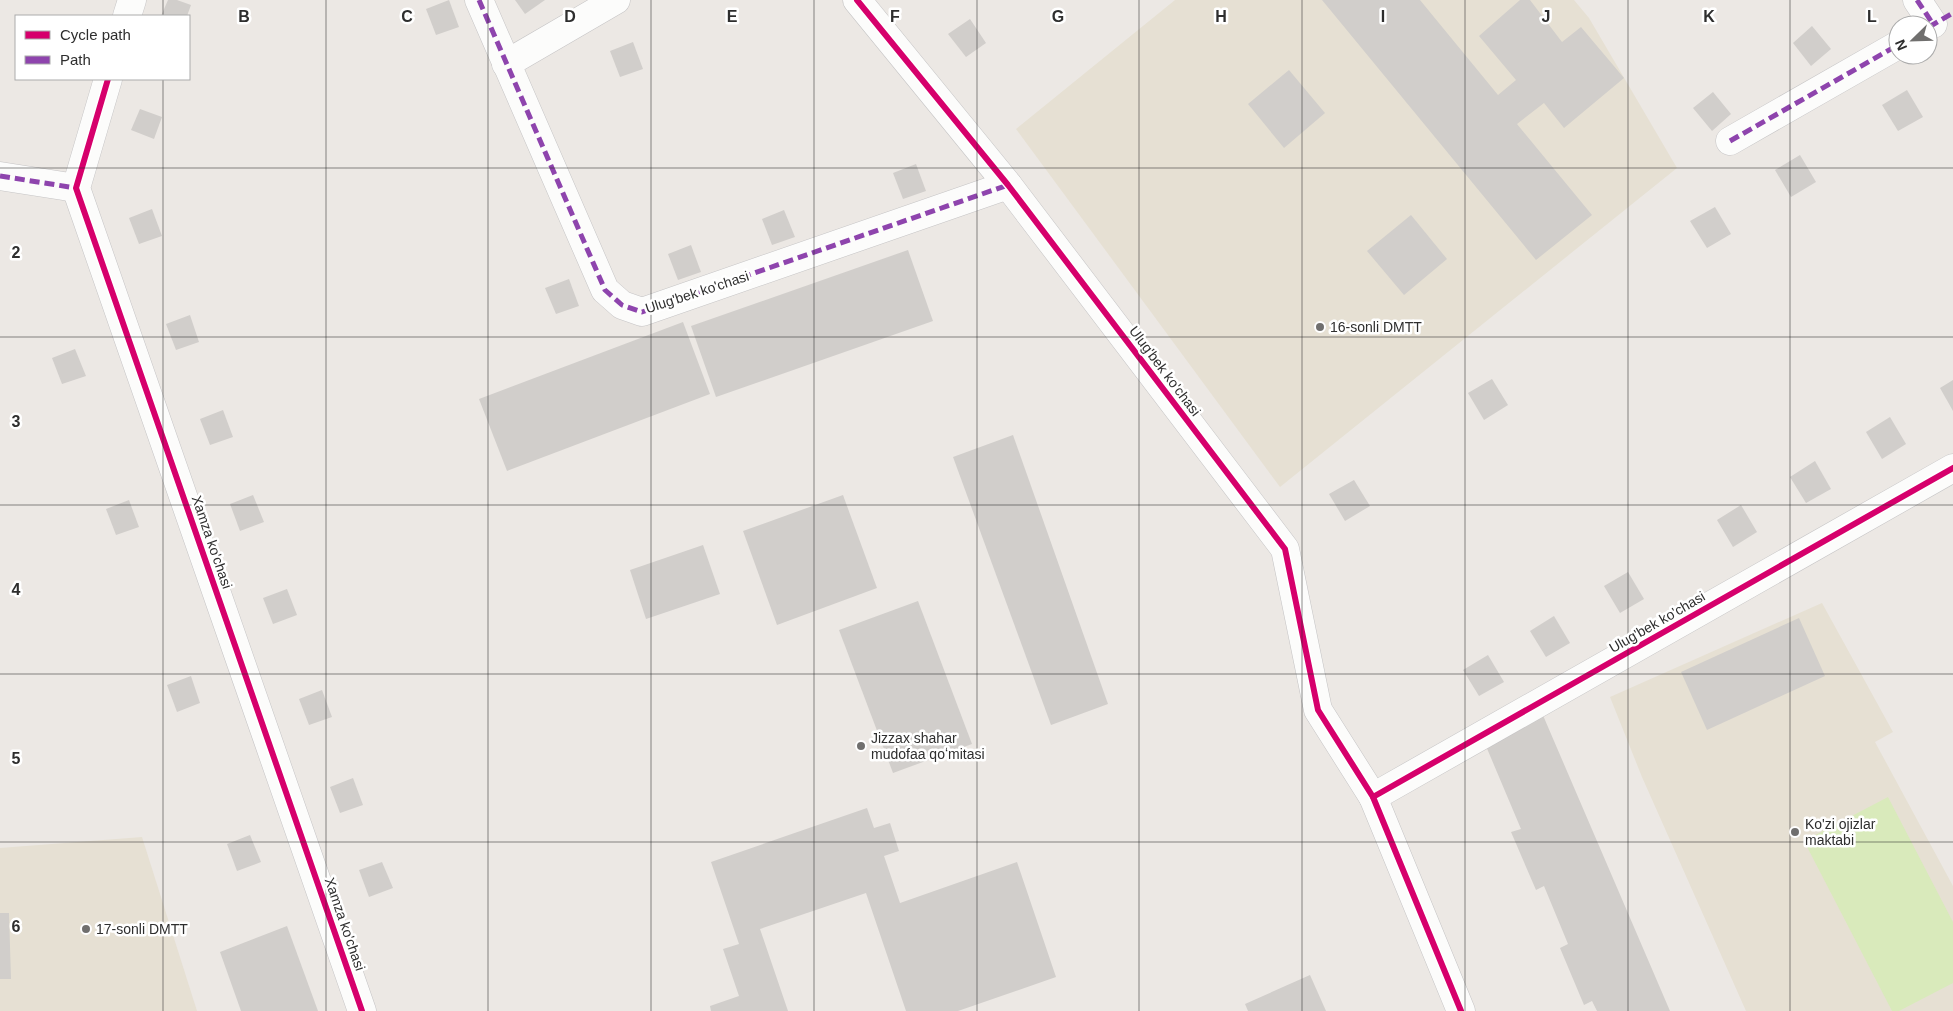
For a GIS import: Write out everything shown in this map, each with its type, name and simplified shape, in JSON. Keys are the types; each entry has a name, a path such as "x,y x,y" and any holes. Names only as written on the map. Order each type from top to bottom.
{"street":[{"path":"127,15 132,0"},
{"name":"Ulug'bek ko'chasi","path":"479,0 605,290 622,305 642,312 1008,185"},
{"path":"506,64 616,0"},
{"name":"Ulug'bek ko'chasi","path":"857,0 1008,185 1285,549 1318,710 1373,797 1461,1011"},
{"path":"1917,0 1932,15"},
{"path":"1730,141 1888,51"},
{"path":"0,176 76,188 108,80"},
{"name":"Xamza ko'chasi","path":"76,188 362,1011"},
{"name":"Ulug'bek ko'chasi","path":"1373,797 1953,468"}],"shaded area":[{"name":"16-sonli DMTT","path":"1175,0 1574,0 1589,18 1677,168 1280,487 1016,129"},
{"name":"Ko'zi ojizlar maktabi","path":"1822,603 1893,732 1875,742 1953,886 1953,1011 1746,1011 1642,777 1610,697"},
{"name":"17-sonli DMTT","path":"142,837 197,1011 0,1011 0,848"}],"green space":[{"path":"1888,797 1953,922 1953,983 1899,1011 1892,1011 1804,841"}],"building":[{"path":"168,0 177,0 191,5 187,15 161,15"},
{"path":"449,0 459,27 436,35 426,9"},
{"path":"515,0 545,0 525,14"},
{"path":"1322,0 1420,0 1498,95 1516,80 1479,36 1520,0 1530,0 1562,42 1581,27 1624,78 1564,128 1544,103 1517,124 1592,215 1536,260"},
{"path":"970,19 986,43 966,57 948,34"},
{"path":"1812,26 1831,49 1811,66 1793,43"},
{"path":"633,42 643,69 620,77 610,51"},
{"path":"1289,70 1325,113 1284,148 1248,104"},
{"path":"1907,90 1923,117 1898,131 1882,105"},
{"path":"1713,92 1731,114 1712,131 1693,108"},
{"path":"140,109 162,117 154,139 131,130"},
{"path":"1800,155 1816,182 1791,197 1775,170"},
{"path":"916,164 926,191 903,199 893,173"},
{"path":"1715,207 1731,234 1707,248 1690,221"},
{"path":"152,209 162,236 139,244 129,218"},
{"path":"784,210 795,237 772,245 762,219"},
{"path":"1411,215 1447,259 1404,295 1367,251"},
{"path":"691,245 701,272 678,280 668,254"},
{"path":"908,250 933,321 716,397 691,326"},
{"path":"569,279 579,306 556,314 545,288"},
{"path":"190,315 199,342 176,350 166,324"},
{"path":"683,322 710,394 507,471 479,399"},
{"path":"75,349 86,376 62,384 52,358"},
{"path":"1492,379 1508,405 1484,420 1468,393"},
{"path":"1953,380 1953,411 1940,388"},
{"path":"223,410 233,437 210,445 200,419"},
{"path":"1890,417 1906,444 1882,459 1866,432"},
{"path":"1013,435 1108,704 1051,725 953,457"},
{"path":"1815,461 1831,489 1806,503 1790,477"},
{"path":"1354,480 1370,506 1345,521 1329,494"},
{"path":"253,495 264,522 240,531 230,504"},
{"path":"843,495 877,588 777,625 743,531"},
{"path":"129,500 139,527 116,535 106,509"},
{"path":"1741,505 1757,532 1733,547 1717,520"},
{"path":"703,545 720,594 646,619 630,570"},
{"path":"1628,572 1644,599 1620,613 1604,586"},
{"path":"287,589 297,615 273,624 263,598"},
{"path":"918,601 972,744 893,773 839,630"},
{"path":"1554,616 1570,643 1546,657 1530,631"},
{"path":"1799,618 1825,676 1707,730 1681,672"},
{"path":"1488,655 1504,682 1479,696 1463,670"},
{"path":"191,676 200,703 177,712 167,685"},
{"path":"322,690 332,717 309,725 299,699"},
{"path":"1542,713 1670,1011 1597,1011 1592,1001 1584,1005 1560,948 1568,944 1544,886 1536,890 1511,832 1521,829 1483,739"},
{"path":"353,778 363,805 340,813 330,787"},
{"path":"867,808 874,828 890,823 899,851 884,856 900,903 1017,862 1056,977 958,1011 906,1011 866,893 760,929 788,1011 711,1011 710,1006 739,996 723,949 739,944 711,862"},
{"path":"250,835 261,862 237,871 227,844"},
{"path":"382,862 393,888 369,897 359,870"},
{"path":"0,913 9,913 11,979 0,979"},
{"path":"287,926 318,1011 241,1011 220,952"},
{"path":"1310,975 1326,1011 1248,1011 1245,1004"}],"marked path":[{"path":"479,0 605,290 622,305 642,312 1008,185"},
{"path":"1917,0 1927,15"},
{"path":"1938,22 1953,13"},
{"path":"1730,141 1888,51"},
{"path":"0,176 76,188"}],"cycle path":[{"path":"857,0 1008,185 1285,549 1318,710 1373,797"},
{"path":"108,80 76,188 362,1011"},
{"path":"1461,1011 1373,797 1953,468"}],"place":[{"name":"16-sonli DMTT","path":"1320,327"},
{"name":"Jizzax shahar mudofaa qoʻmitasi","path":"861,746"},
{"name":"Ko'zi ojizlar maktabi","path":"1795,832"},
{"name":"17-sonli DMTT","path":"86,929"}]}
